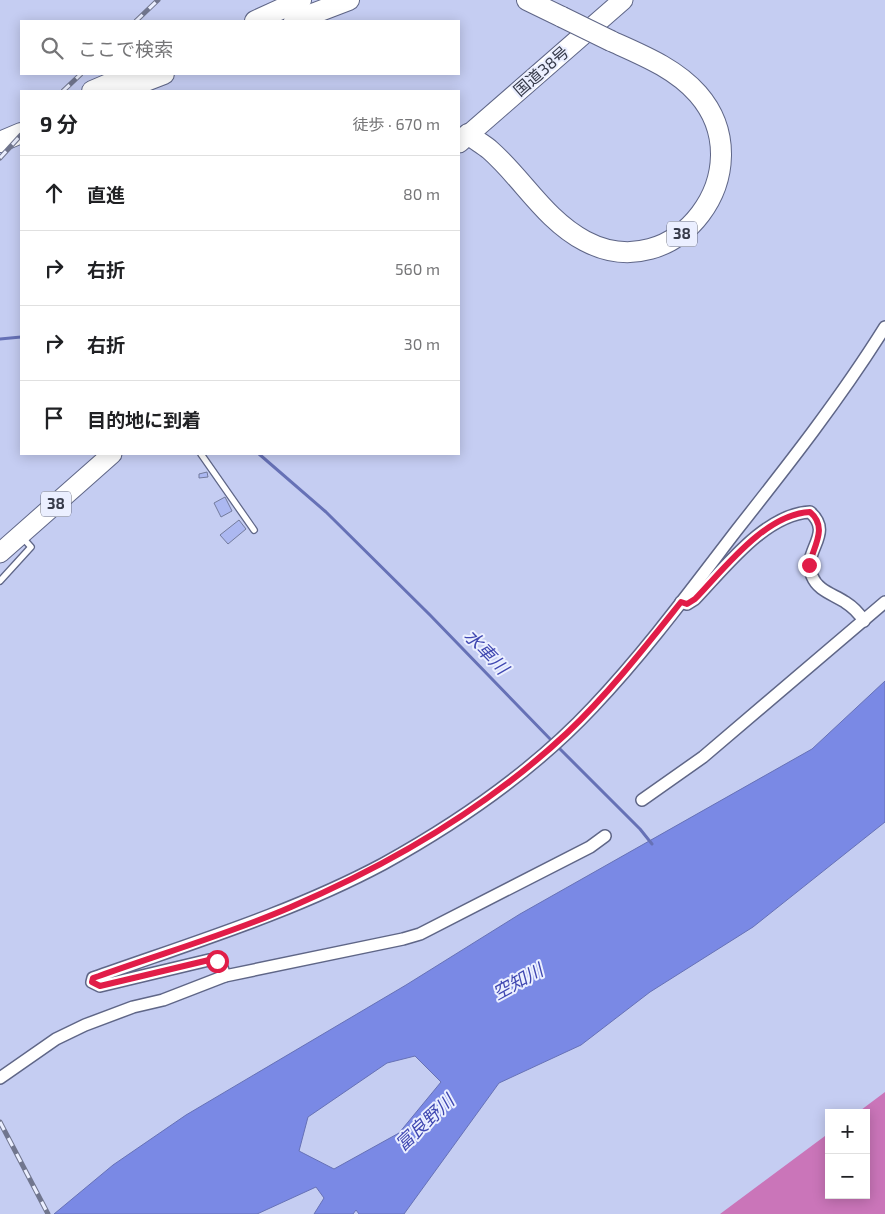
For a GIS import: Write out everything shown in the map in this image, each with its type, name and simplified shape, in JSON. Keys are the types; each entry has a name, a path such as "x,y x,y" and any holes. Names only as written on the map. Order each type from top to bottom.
{"highway":[{"path":"256,20 301,0"},
{"path":"297,20 349,0"},
{"name":"38","path":"464,139 490,151 550,216 585,242 614,251 639,251 655,247 682,234 694,225 703,213 717,183 721,152 715,123 699,95 688,83 660,64 527,0"},
{"name":"国道38号","path":"464,139 623,0"},
{"path":"94,90 132,75"},
{"path":"123,90 161,75"},
{"path":"0,130 20,121"},
{"path":"0,142 20,133"},
{"name":"38","path":"0,553 111,455"}],"street":[{"path":"225,976 221,965 217,961 209,960 100,986 92,982 93,978 298,904 383,863 456,819 513,779 566,734 615,683 681,602 837,401 885,328"},
{"path":"681,602 687,604 695,599 760,534 780,520 799,513 810,512 817,518 820,527 809,565 812,576 818,586 828,594 843,601 864,621"},
{"path":"642,800 703,758 885,602"},
{"path":"0,1078 70,1031 225,976 379,945 420,934 590,847 605,836"}],"lane":[{"path":"202,455 254,530"},
{"path":"0,581 30,547 20,535"}],"shaded area":[{"path":"885,1092 885,1214 720,1214 825,1136 825,1199 870,1199 870,1109 862,1109"}],"water":[{"path":"885,681 885,822 753,927 650,992 581,1045 499,1083 404,1214 359,1214 356,1210 353,1214 314,1214 324,1198 316,1187 257,1214 54,1214 113,1165 186,1115 406,985 520,914 812,749","holes":["415,1056 441,1082 399,1133 334,1169 299,1151 308,1117 387,1063"]}],"building":[{"path":"207,472 208,477 199,478 199,474"},
{"path":"225,497 232,511 221,517 214,503"},
{"path":"239,520 246,529 228,544 220,535"}],"waterway":[{"name":"水車川","path":"0,339 20,337"},
{"name":"水車川","path":"260,455 326,512 430,615 553,742"},
{"name":"水車川","path":"557,746 640,829 652,844"}],"railway":[{"path":"137,20 158,0"},
{"path":"64,90 80,75"},
{"path":"0,158 20,136"},
{"path":"0,1122 48,1214"}],"route":[{"path":"217,961 209,960 100,986 94,985 92,982 93,978 289,908 352,880 409,848 486,800 566,734 592,708 639,655 681,602 687,604 695,599 760,534 780,520 799,513 810,512 817,518 820,536 809,565"}],"water label":[{"name":"空知川","path":"518,982"},
{"name":"富良野川","path":"425,1123"}]}
